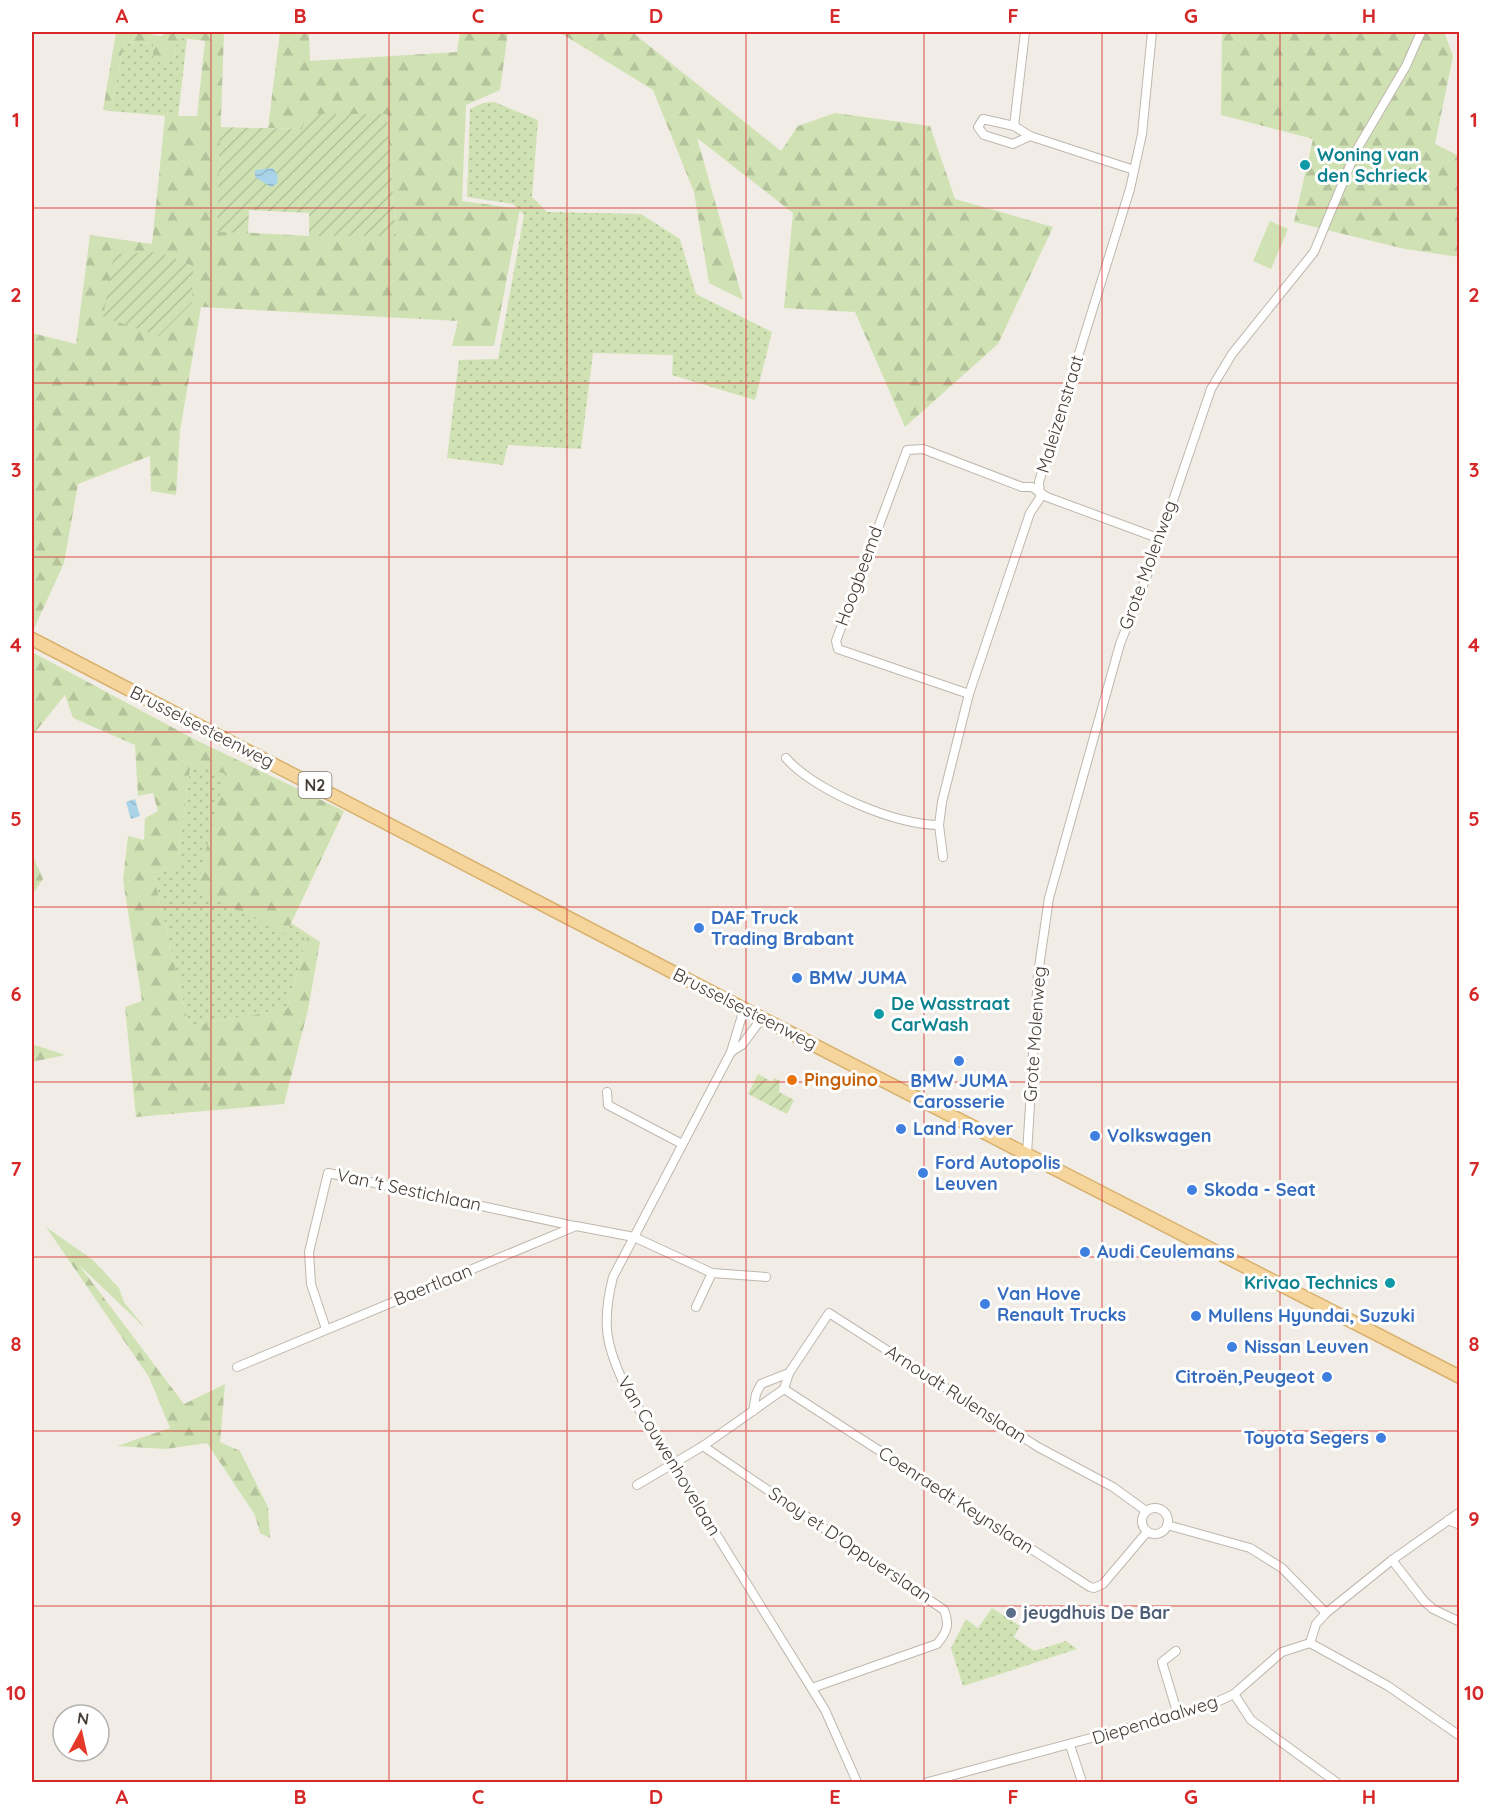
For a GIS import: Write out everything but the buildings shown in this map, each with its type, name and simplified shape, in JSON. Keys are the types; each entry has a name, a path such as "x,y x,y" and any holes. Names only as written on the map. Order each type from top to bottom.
{"main road":[{"name":"Brusselsesteenweg","path":"32,639 744,1009 1460,1377"}],"street":[{"path":"1014,126 1025,32"},
{"name":"Maleizenstraat","path":"943,857 939,825 942,801 969,694 1030,513 1041,494 1039,482 1130,189 1142,134 1152,32"},
{"name":"Grote Molenweg","path":"1027,1154 1038,974 1049,898 1120,644 1158,547 1155,537 1164,527 1211,389 1232,354 1314,252 1356,151 1406,66 1421,32"},
{"path":"1030,136 1013,144 984,135 978,127 983,119 1014,126 1030,136 1134,170"},
{"name":"Hoogbeemd","path":"969,694 838,649 836,641 906,450 915,447 1022,486 1032,487 1041,494"},
{"path":"1041,494 1155,537"},
{"path":"786,758 795,769 860,806 919,825 939,825"},
{"name":"Van Couwenhovelaan","path":"744,1009 731,1052 614,1277 606,1305 605,1330 610,1358 627,1390 812,1688 839,1736 857,1782"},
{"name":"Van Couwenhovelaan","path":"731,1052 742,1045 762,1018"},
{"path":"607,1092 608,1105 682,1144"},
{"name":"Van 't Sestichlaan","path":"326,1329 311,1284 309,1252 328,1173 576,1226"},
{"path":"576,1226 634,1237 712,1274 766,1277"},
{"name":"Baertlaan","path":"237,1367 576,1226"},
{"path":"696,1307 712,1274"},
{"name":"Arnoudt Rulenslaan","path":"784,1389 789,1373 829,1313 1038,1447 1113,1487 1146,1511 1154,1508 1162,1510 1167,1516 1167,1525 1250,1548 1282,1568 1326,1613"},
{"path":"753,1411 756,1394 761,1384 789,1373"},
{"path":"637,1485 703,1446 784,1389"},
{"name":"Coenraedt Keynslaan","path":"784,1389 1090,1587 1094,1588 1103,1584 1147,1532"},
{"name":"Snoy et D'Oppuerslaan","path":"703,1446 944,1610 948,1625 946,1634 936,1644 812,1688"},
{"path":"1146,1511 1141,1522 1147,1532 1159,1533 1167,1525"},
{"path":"1460,1512 1392,1560 1326,1613 1316,1624 1310,1644 1388,1686 1460,1736"},
{"path":"1448,1520 1460,1525"},
{"path":"1392,1560 1424,1601 1433,1609 1460,1622"},
{"name":"Diependaalweg","path":"928,1782 1206,1707 1234,1694 1282,1652 1310,1644"},
{"path":"1176,1651 1162,1662 1178,1715"},
{"path":"1234,1694 1251,1720 1336,1782"},
{"path":"1070,1745 1082,1782"}],"green space":[{"path":"116,32 148,32 148,34 162,36 165,32 224,32 217,231 309,236 396,235 387,114 308,114 302,129 268,128 280,32 309,32 310,61 457,52 460,32 508,32 500,90 466,105 462,201 520,209 494,346 452,346 458,321 201,307 180,431 176,495 151,491 150,456 78,484 64,563 32,633 32,333 76,344 90,235 152,244 165,116 197,116 205,41 182,38 176,46 173,61 153,59 153,44 124,42 111,111 103,110"},
{"path":"559,32 632,32 781,151 798,126 835,113 930,126 955,199 1053,227 998,344 905,427 855,312 784,308 793,213 697,138 743,300 709,283 694,192 653,90"},
{"path":"1222,32 1444,32 1453,56 1435,144 1459,156 1459,257 1405,249 1294,222 1313,139 1221,115"},
{"path":"181,38 187,39 178,117 111,111 124,42 153,44 173,61 176,46"},
{"path":"494,102 538,120 532,197 547,212 641,214 680,239 696,294 772,332 755,400 672,375 673,355 593,353 581,449 508,445 503,465 447,458 459,360 498,359 524,215 513,204 467,197 470,109 483,103"},
{"path":"307,114 387,114 396,236 309,236 309,213 249,210 248,233 217,232 220,127 302,129"},
{"path":"1270,221 1288,229 1271,269 1253,261"},
{"path":"159,252 193,266 192,303 159,336 103,317 114,254"},
{"path":"32,652 194,739 344,811 286,934 196,890 225,774 191,762 177,866 153,873 189,1026 287,1009 308,934 320,942 308,1010 284,1104 136,1117 125,1007 142,1001 123,880 128,836 144,840 145,818 158,811 153,793 138,796 135,745 73,718 65,695 32,736"},
{"path":"191,762 226,774 197,890 291,923 308,934 287,1009 189,1026 153,873 177,866"},
{"path":"32,854 43,879 32,895"},
{"path":"32,1044 65,1055 32,1062"},
{"path":"758,1074 772,1082 774,1078 780,1081 779,1092 794,1100 787,1114 748,1094"},
{"path":"46,1227 93,1260 119,1288 124,1302 145,1328 79,1265 184,1404 225,1384 220,1442 240,1451 268,1507 270,1538 260,1533 255,1515 207,1443 165,1449 117,1446 170,1428 149,1377"},
{"path":"992,1608 1020,1626 1014,1637 1034,1651 1066,1641 1077,1649 963,1686 951,1648 966,1619 978,1628"}],"water":[{"path":"273,168 278,176 277,184 271,187 255,177 255,170"},
{"path":"135,799 140,816 131,819 126,802"}],"place":[{"name":"Woning van den Schrieck","path":"1305,165"},
{"name":"DAF Truck Trading Brabant","path":"699,928"},
{"name":"BMW JUMA","path":"797,978"},
{"name":"De Wasstraat CarWash","path":"879,1014"},
{"name":"BMW JUMA Carosserie","path":"959,1061"},
{"name":"Pinguino","path":"792,1080"},
{"name":"Land Rover","path":"901,1129"},
{"name":"Volkswagen","path":"1095,1136"},
{"name":"Ford Autopolis Leuven","path":"923,1173"},
{"name":"Skoda - Seat","path":"1192,1190"},
{"name":"Audi Ceulemans","path":"1085,1252"},
{"name":"Krivao Technics","path":"1390,1283"},
{"name":"Van Hove Renault Trucks","path":"985,1304"},
{"name":"Mullens Hyundai, Suzuki","path":"1196,1316"},
{"name":"Nissan Leuven","path":"1232,1347"},
{"name":"Citroën,Peugeot","path":"1327,1377"},
{"name":"Toyota Segers","path":"1381,1438"},
{"name":"jeugdhuis De Bar","path":"1011,1613"}]}
